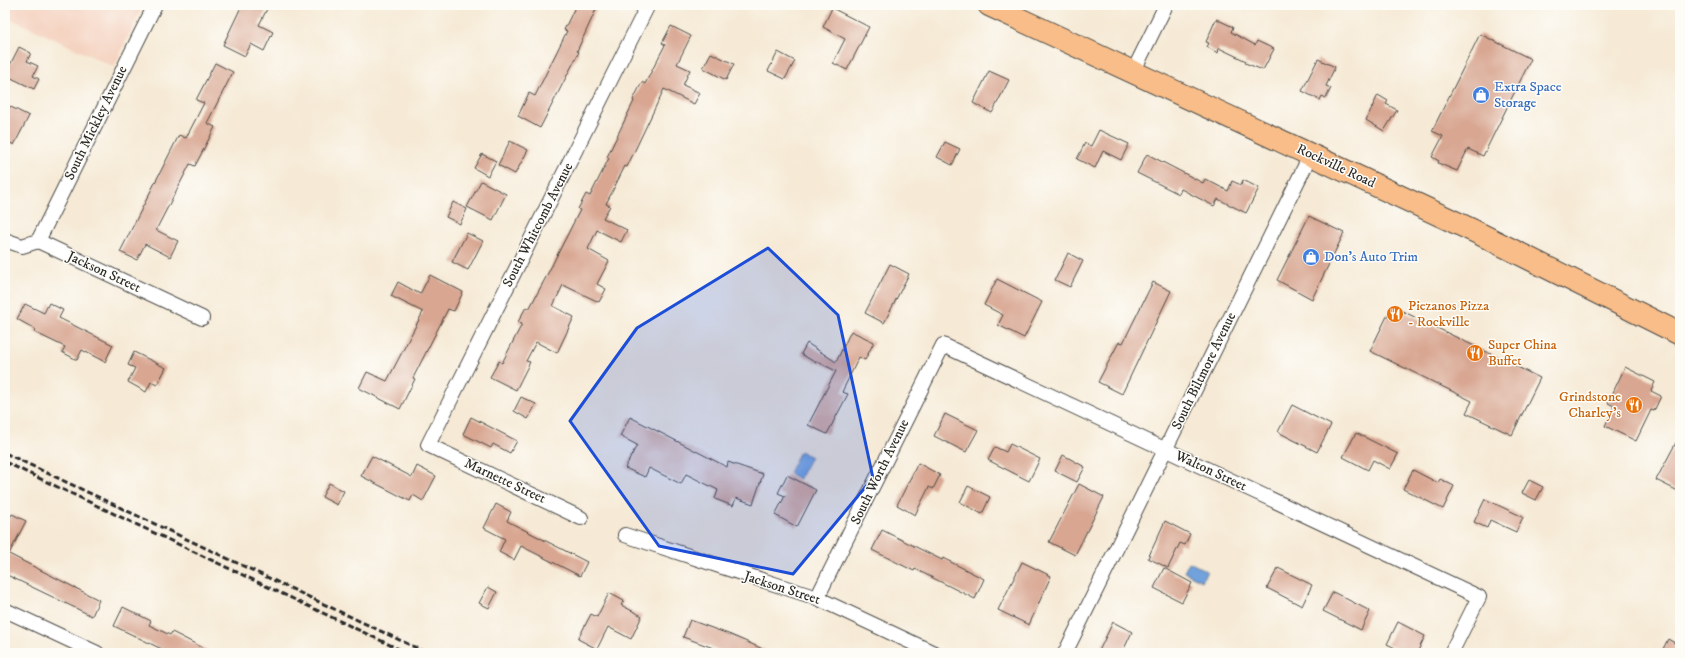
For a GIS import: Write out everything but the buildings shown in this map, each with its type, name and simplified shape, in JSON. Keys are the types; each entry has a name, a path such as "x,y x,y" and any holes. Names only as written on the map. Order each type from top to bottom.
{"main road":[{"name":"Rockville Road","path":"989,5 1474,231 1680,334"}],"street":[{"name":"South Mickley Avenue","path":"38,241 155,5"},
{"name":"South Whitcomb Avenue","path":"428,445 648,5"},
{"path":"1133,72 1166,5"},
{"name":"South Biltmore Avenue","path":"1065,653 1311,154"},
{"path":"5,240 22,246 38,241"},
{"name":"Jackson Street","path":"38,241 202,318"},
{"name":"Walton Street","path":"943,345 1479,597 1451,653"},
{"name":"South Worth Avenue","path":"817,598 943,345"},
{"name":"Marnette Street","path":"428,445 581,518"},
{"name":"Jackson Street","path":"625,534 817,598 934,653"},
{"path":"5,610 97,653"}],"highlighted area":[{"path":"768,248 838,315 873,478 793,574 659,546 570,421 637,328"}],"shaded area":[{"path":"5,5 143,5 114,67 5,16"}],"water":[{"path":"800,451 811,457 799,479 789,473"},
{"path":"1189,562 1207,571 1202,581 1184,572"}],"railway":[{"path":"5,453 427,653"},
{"path":"5,462 407,653"}],"place":[{"name":"Extra Space Storage","path":"1481,95"},
{"name":"Don's Auto Trim","path":"1311,257"},
{"name":"Piezanos Pizza - Rockville","path":"1395,314"},
{"name":"Super China Buffet","path":"1475,353"},
{"name":"Grindstone Charley's","path":"1634,405"}]}
